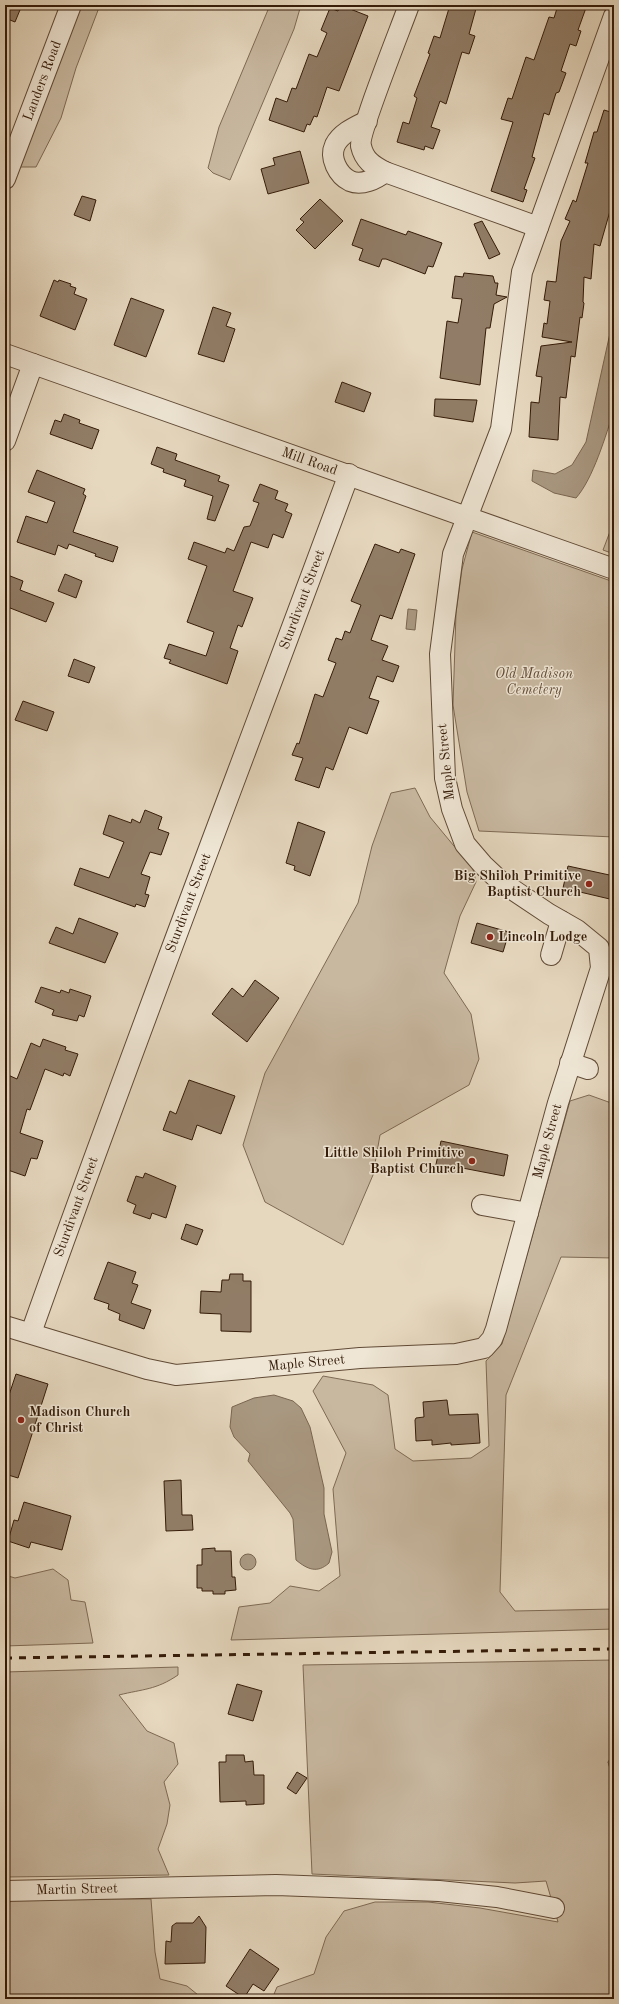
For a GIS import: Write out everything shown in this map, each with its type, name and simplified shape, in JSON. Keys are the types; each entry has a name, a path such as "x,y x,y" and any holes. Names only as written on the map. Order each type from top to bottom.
{"street":[{"name":"Landers Road","path":"5,179 71,5"},
{"path":"409,5 367,122 360,144 362,150 371,165 385,172 538,227"},
{"name":"Maple Street","path":"5,1326 147,1370 176,1375 271,1365 473,1351 484,1348 492,1339 528,1213 579,1066 600,999 601,968 599,948 577,930 500,881 483,865 465,844 452,809 445,778 440,654 453,554 466,516 494,450 501,429 522,272 614,16"},
{"path":"367,122 344,135 335,145 332,159 338,171 351,181 362,182 373,180 385,172"},
{"name":"Mill Road","path":"5,354 349,474 614,569"},
{"path":"5,440 33,364"},
{"name":"Sturdivant Street","path":"31,1333 107,1118 241,767 349,474"},
{"path":"551,955 561,921"},
{"path":"482,1205 528,1213"},
{"name":"Martin Street","path":"5,1891 276,1885 439,1891 497,1897 554,1908"}],"green space":[{"path":"78,5 100,5 76,68 61,118 36,167 18,167"},
{"path":"270,5 301,5 294,29 230,180 213,173 208,168 219,127"},
{"path":"614,521 614,554 603,550"},
{"name":"Old Madison Cemetery","path":"472,532 614,582 614,837 479,831 467,792 453,705 456,613 462,569"},
{"path":"415,788 430,817 473,869 476,882 460,916 444,973 471,1014 479,1059 469,1085 380,1135 373,1175 343,1245 265,1202 243,1145 265,1073 358,903 372,846 391,793"},
{"path":"589,1095 614,1104 614,1258 561,1257 506,1395 500,1592 515,1611 614,1609 614,1629 231,1640 239,1607 270,1603 290,1586 319,1591 340,1576 333,1489 346,1453 313,1391 323,1376 373,1385 388,1395 395,1449 413,1461 471,1458 489,1446 486,1361 502,1344 570,1101"},
{"path":"53,1569 68,1580 71,1600 85,1602 93,1643 5,1646 5,1575 15,1578"},
{"path":"614,1660 614,1754 608,1762 614,1781 614,1999 272,1999 277,1987 314,1974 326,1937 344,1911 375,1902 428,1902 480,1908 558,1922 546,1881 515,1883 312,1874 303,1665"},
{"path":"178,1667 178,1675 163,1684 119,1695 147,1731 174,1743 178,1764 164,1782 170,1805 167,1824 158,1849 169,1875 5,1877 5,1672"},
{"path":"11,1899 151,1899 155,1952 160,1979 187,1986 203,1999 5,1999 5,1915"}],"shaded area":[{"path":"614,315 614,410 607,432 588,480 576,498 554,493 532,481 533,470 555,474 572,465 586,442"},
{"path":"408,609 417,610 415,630 406,629"},
{"path":"274,1395 293,1401 301,1408 310,1427 324,1488 324,1514 332,1552 329,1563 320,1568 308,1568 296,1560 293,1519 290,1513 248,1461 250,1454 234,1437 230,1427 232,1407 254,1398"},
{"path":"245,1554 251,1554 256,1559 254,1568 251,1570 245,1570 240,1565 240,1559"},
{"path":"614,1754 614,1781 608,1762"}],"building":[{"path":"5,5 22,5 15,22 5,18"},
{"path":"340,5 368,16 339,91 327,87 317,117 314,116 310,125 307,124 304,132 269,120 276,98 287,102 292,88 296,89 309,54 317,57 327,33 321,30 330,8 338,11"},
{"path":"450,5 477,5 469,34 475,36 469,54 462,52 446,104 440,101 431,127 440,130 433,149 425,146 424,150 397,142 403,122 409,124 417,98 414,96 430,54 428,53 434,36 440,38"},
{"path":"558,5 587,5 578,30 581,31 576,46 570,44 561,71 566,73 559,92 556,93 549,115 544,113 532,157 535,158 524,189 527,190 523,202 491,191 513,122 501,119 508,98 512,99 526,57 534,60 549,17 554,18"},
{"path":"604,110 614,113 614,170 610,181 614,182 614,197 600,246 594,244 591,279 584,277 584,303 582,318 580,317 575,357 571,356 566,398 560,397 558,440 529,437 531,402 539,403 542,377 536,376 541,346 572,342 542,337 544,323 547,324 550,301 544,300 547,281 556,282 561,241 570,221 565,219 573,200 576,202 588,163 585,163 594,132 597,132"},
{"path":"300,151 309,183 268,194 261,169 275,165 273,158"},
{"path":"82,196 96,200 90,221 74,215"},
{"path":"320,199 343,221 315,249 296,230 304,222 300,219"},
{"path":"361,219 406,235 408,231 442,243 433,267 428,266 425,274 386,259 382,259 379,267 359,260 363,249 352,245"},
{"path":"482,221 500,254 489,259 474,224"},
{"path":"464,273 493,276 495,283 498,283 496,295 507,297 494,304 490,328 486,328 480,385 440,378 447,321 458,323 462,299 452,298 455,276 463,277"},
{"path":"54,280 71,284 70,286 76,288 74,294 87,299 75,330 40,316"},
{"path":"131,298 164,310 146,357 114,345"},
{"path":"213,307 231,313 226,326 235,329 224,362 198,354"},
{"path":"342,382 371,393 364,412 335,402"},
{"path":"435,399 477,400 473,422 434,416"},
{"path":"64,414 80,420 79,423 99,430 92,449 50,434 55,420 61,422"},
{"path":"157,447 177,454 175,460 220,476 218,481 229,485 215,521 207,519 213,496 184,486 186,480 163,472 164,469 151,464"},
{"path":"37,470 85,489 83,494 86,496 73,532 118,547 113,562 95,556 96,554 69,544 67,549 58,545 55,555 17,542 26,516 47,523 55,502 28,492"},
{"path":"260,484 278,491 275,499 288,504 285,511 292,514 283,538 273,534 268,548 251,542 233,591 253,598 242,627 238,625 230,648 238,651 227,684 169,663 171,660 164,658 169,644 206,656 214,632 187,622 207,566 188,559 194,542 225,553 227,548 234,551 244,527 250,526 259,503 253,501"},
{"path":"375,544 399,553 401,549 415,554 392,619 380,615 371,640 388,646 382,660 399,666 393,682 377,676 369,698 379,701 367,734 349,727 333,770 326,767 319,788 295,780 303,758 292,755 297,743 299,744 315,694 323,697 336,663 328,660 336,638 342,640 345,631 350,633 361,605 351,601"},
{"path":"5,574 23,581 20,590 54,603 46,622 5,606"},
{"path":"65,574 82,581 76,598 58,591"},
{"path":"74,659 95,667 89,683 68,676"},
{"path":"23,701 54,712 47,731 15,720"},
{"path":"145,810 162,817 158,829 169,833 161,855 150,852 141,874 150,877 145,894 149,895 145,907 136,904 135,907 74,885 80,868 109,878 124,842 103,834 109,815 131,823 132,819 140,823"},
{"path":"298,822 325,832 310,876 294,870 295,866 286,863"},
{"name":"Big Shiloh Primitive Baptist Church","path":"568,866 614,876 614,900 563,888"},
{"path":"79,918 118,933 105,963 49,943 56,927 73,934"},
{"name":"Lincoln Lodge","path":"477,923 509,932 503,952 471,943"},
{"path":"255,980 279,998 247,1042 212,1014 232,988 243,997"},
{"path":"41,987 60,993 61,990 69,993 70,989 91,996 84,1017 79,1015 77,1021 52,1015 54,1010 35,1002"},
{"path":"43,1039 66,1047 65,1050 78,1054 70,1076 64,1073 63,1076 45,1069 30,1110 27,1109 20,1133 43,1141 37,1159 31,1158 25,1176 5,1169 5,1083 8,1075 17,1079 31,1043 40,1047"},
{"path":"189,1080 235,1096 221,1134 197,1125 192,1140 163,1130 170,1111 176,1114"},
{"name":"Little Shiloh Primitive Baptist Church","path":"441,1141 508,1155 504,1176 452,1166 450,1172 435,1169"},
{"path":"145,1173 176,1186 166,1218 152,1213 150,1219 133,1213 136,1205 127,1201 136,1176 143,1178"},
{"path":"186,1224 203,1230 197,1245 181,1239"},
{"path":"108,1262 136,1272 132,1283 138,1285 131,1303 151,1310 144,1329 119,1320 120,1314 108,1309 109,1304 94,1299"},
{"path":"230,1274 243,1274 243,1281 251,1281 251,1332 221,1331 221,1314 200,1313 201,1291 221,1292 222,1280 229,1280"},
{"name":"Madison Church of Christ","path":"16,1374 48,1384 18,1478 5,1474 5,1407"},
{"path":"447,1400 449,1415 478,1414 480,1443 451,1445 451,1443 432,1445 432,1440 416,1441 415,1420 416,1418 424,1417 423,1402"},
{"path":"181,1480 182,1515 192,1515 193,1530 166,1531 164,1481"},
{"path":"24,1502 71,1516 62,1550 31,1542 29,1548 8,1541 14,1520 18,1521"},
{"path":"215,1548 215,1551 231,1551 232,1577 235,1577 236,1590 225,1591 225,1594 213,1594 213,1591 202,1591 202,1588 197,1588 197,1565 202,1565 202,1549"},
{"path":"237,1684 262,1691 253,1721 228,1714"},
{"path":"226,1755 244,1755 245,1762 253,1761 254,1775 264,1775 264,1804 246,1805 246,1801 220,1802 219,1762 226,1762"},
{"path":"297,1772 307,1778 296,1794 287,1788"},
{"path":"199,1916 206,1927 205,1963 165,1964 166,1941 171,1942 172,1926 176,1923 193,1923"},
{"path":"250,1949 279,1969 264,1991 253,1984 244,1998 226,1986"}],"railway":[{"path":"5,1658 614,1649"}],"place":[{"name":"Big Shiloh Primitive Baptist Church","path":"589,884"},
{"name":"Lincoln Lodge","path":"490,937"},
{"name":"Little Shiloh Primitive Baptist Church","path":"472,1161"},
{"name":"Madison Church of Christ","path":"21,1420"}]}
